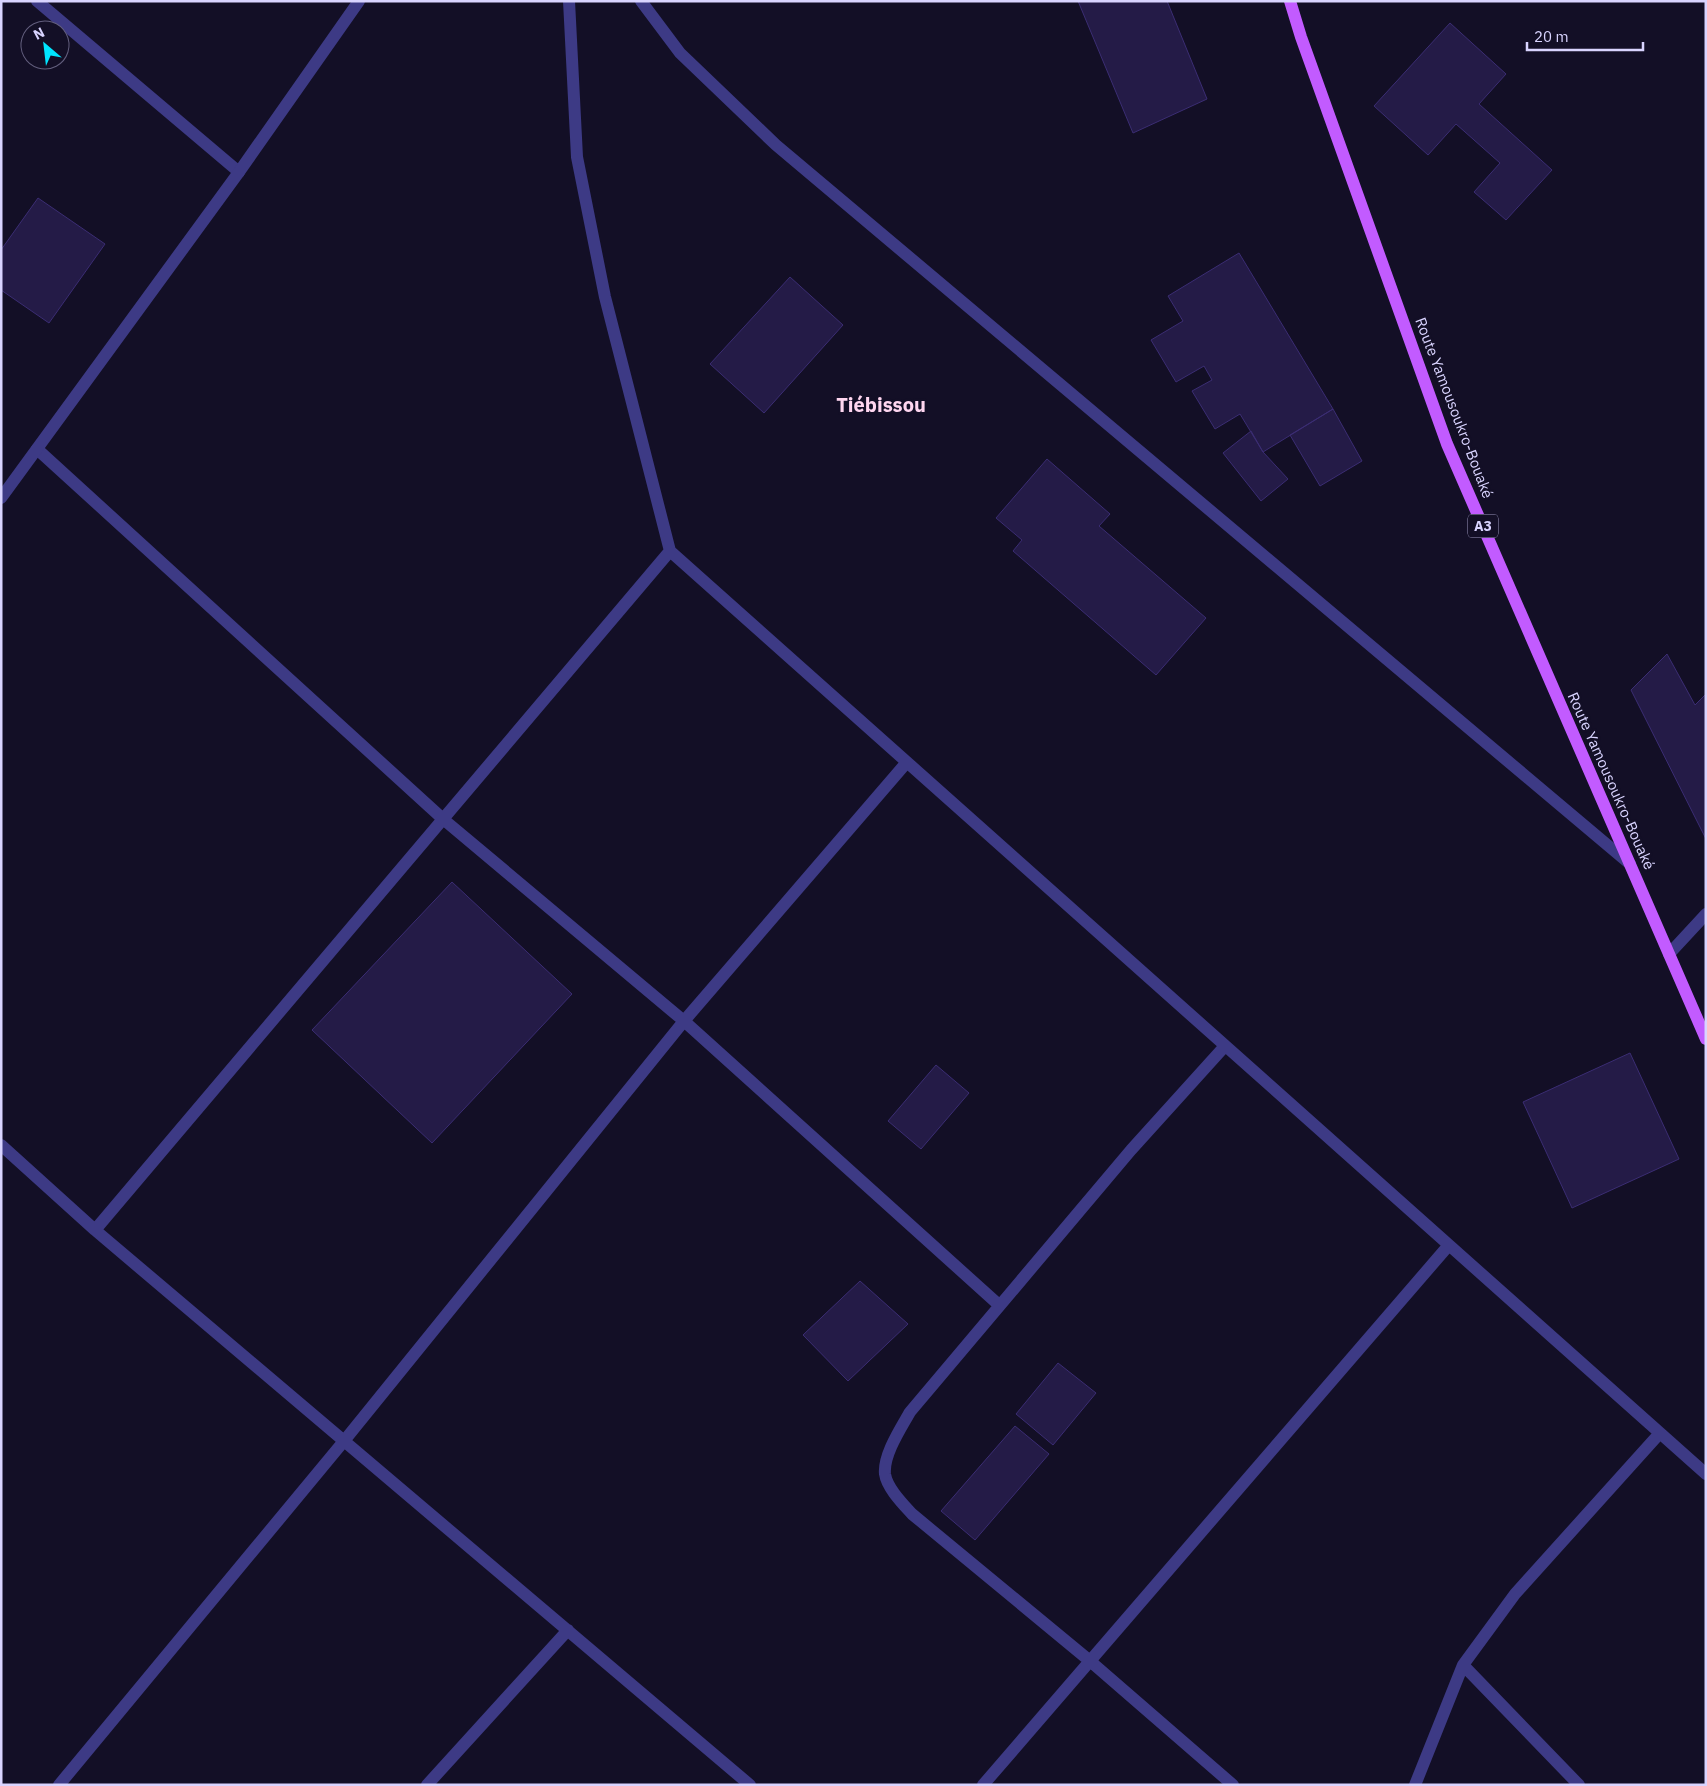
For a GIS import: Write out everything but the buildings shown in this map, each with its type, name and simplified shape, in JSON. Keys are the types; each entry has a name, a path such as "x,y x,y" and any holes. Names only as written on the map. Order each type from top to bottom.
{"main road":[{"name":"Route Yamousoukro-Bouaké","path":"1290,1 1301,37 1447,444 1706,1039"}],"street":[{"path":"37,1 239,172"},
{"path":"1,498 239,172 359,1"},
{"path":"569,1 577,157 605,296 670,551 1706,1474"},
{"path":"641,1 680,53 776,145 1630,864"},
{"path":"37,449 442,819 684,1021 999,1305"},
{"path":"95,1230 670,551"},
{"path":"59,1785 344,1441 684,1021 907,762"},
{"path":"1669,954 1706,914"},
{"path":"1225,1046 1131,1150 910,1412 889,1451 885,1475 894,1493 912,1514 1090,1661 1233,1785"},
{"path":"1,1144 95,1230 750,1785"},
{"path":"982,1785 1449,1245"},
{"path":"1415,1785 1463,1665 1515,1594 1660,1433"},
{"path":"427,1785 568,1630"},
{"path":"1463,1665 1580,1785"}],"district":[{"name":"Tiébissou","path":"881,405"}]}
